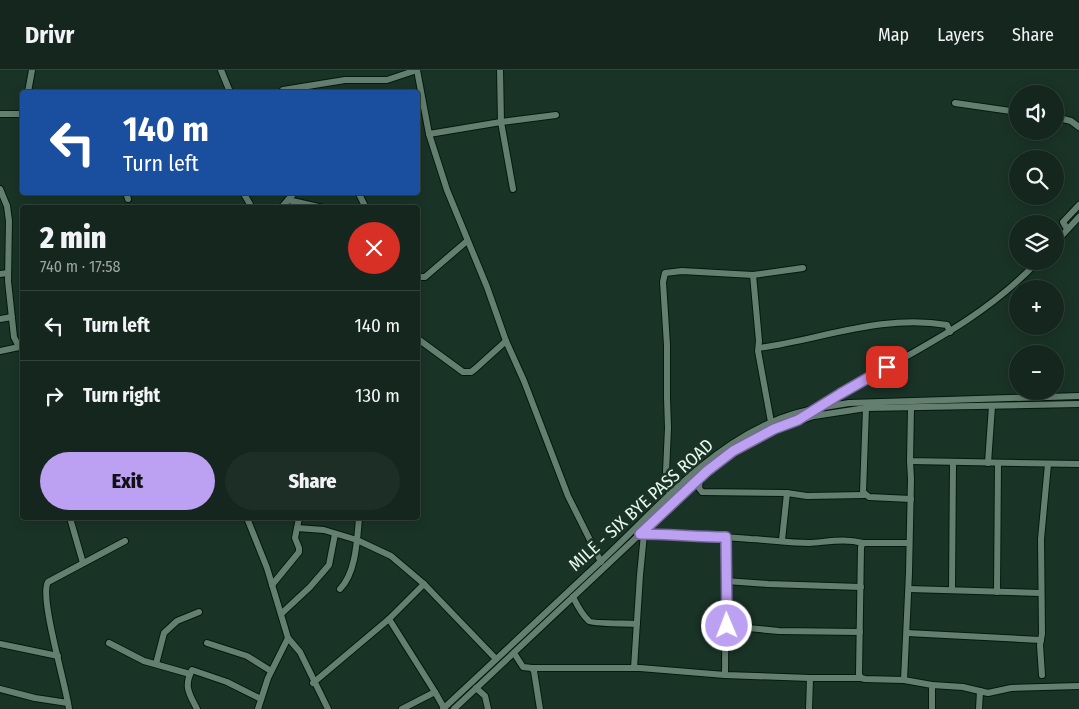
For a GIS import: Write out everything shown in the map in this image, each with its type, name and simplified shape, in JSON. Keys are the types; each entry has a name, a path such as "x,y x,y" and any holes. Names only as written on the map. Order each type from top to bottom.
{"street":[{"path":"28,90 32,70"},
{"path":"221,70 229,90"},
{"path":"283,90 345,80 387,80 417,70 419,90"},
{"path":"500,70 501,122 512,189"},
{"path":"955,103 1009,111"},
{"path":"421,113 467,240 568,496 601,562"},
{"path":"0,114 20,114"},
{"path":"429,134 556,115"},
{"path":"1064,119 1079,127"},
{"path":"0,189 7,206 9,221 8,273 14,337 20,346"},
{"path":"284,205 292,195"},
{"path":"288,200 310,205"},
{"path":"1067,230 1063,222 1079,205"},
{"path":"1064,233 1079,218"},
{"path":"420,277 425,277 467,240"},
{"path":"670,494 666,472 668,428 665,273 682,271 753,275 804,268"},
{"path":"798,420 950,332 1010,290 1029,270"},
{"path":"0,274 8,273"},
{"path":"753,275 758,351 771,422"},
{"path":"0,319 12,318"},
{"path":"759,348 892,322 930,322 947,325 950,332"},
{"path":"420,340 463,372 471,372 506,341"},
{"path":"0,352 20,347"},
{"name":"MILE - SIX BYE PASS ROAD","path":"444,708 496,659 524,638 670,494 713,456 771,422 818,407 848,403 1079,396"},
{"path":"454,709 514,653 524,638 573,597 700,478 733,451 774,429 798,420 866,408 1079,404"},
{"path":"988,463 992,406"},
{"path":"864,494 866,408"},
{"path":"904,680 909,589 911,408"},
{"path":"910,461 1079,464"},
{"path":"952,590 953,463"},
{"path":"997,592 998,464"},
{"path":"1042,675 1040,662 1042,539 1048,464"},
{"path":"700,478 699,488 702,492 807,496 864,494 869,497 910,499"},
{"path":"782,540 787,494"},
{"path":"71,520 83,563"},
{"path":"248,520 272,585 288,638 300,652 313,683 328,709"},
{"path":"272,585 299,552 296,538 298,520"},
{"path":"340,589 347,581 350,572 357,540 359,520"},
{"path":"297,528 324,530 357,540 391,556 424,584 496,659"},
{"path":"281,614 310,587 329,565 335,534"},
{"path":"642,534 809,542 856,541 863,544 909,543"},
{"path":"634,668 642,534"},
{"path":"725,675 727,626 726,537"},
{"path":"0,689 68,706 47,603 46,584 125,541"},
{"path":"862,678 860,674 860,632 861,547 863,544"},
{"path":"726,581 778,585 861,587"},
{"path":"313,683 389,619 424,584"},
{"path":"909,589 1041,593"},
{"path":"573,597 590,622 595,624 612,622 637,624"},
{"path":"156,664 164,633 177,621 199,612"},
{"path":"389,619 444,708"},
{"path":"727,626 779,631 860,632"},
{"path":"907,633 1041,640"},
{"path":"258,709 271,671 288,638"},
{"path":"109,643 144,661 190,674"},
{"path":"207,643 247,656 271,671"},
{"path":"0,644 58,656"},
{"path":"514,653 523,667 532,668 634,668 725,675 904,680 932,686 963,687 988,693 1011,688 1036,686 1079,686"},
{"path":"532,668 540,709"},
{"path":"197,709 189,696 188,683 192,670 226,682 261,698"},
{"path":"809,709 810,678"},
{"path":"932,686 932,709"},
{"path":"476,688 485,696 488,709"},
{"path":"402,709 435,692"},
{"path":"979,709 980,692"}],"route":[{"path":"727,626 726,537 640,534 717,462 733,451 774,429 798,420 887,367"}]}
